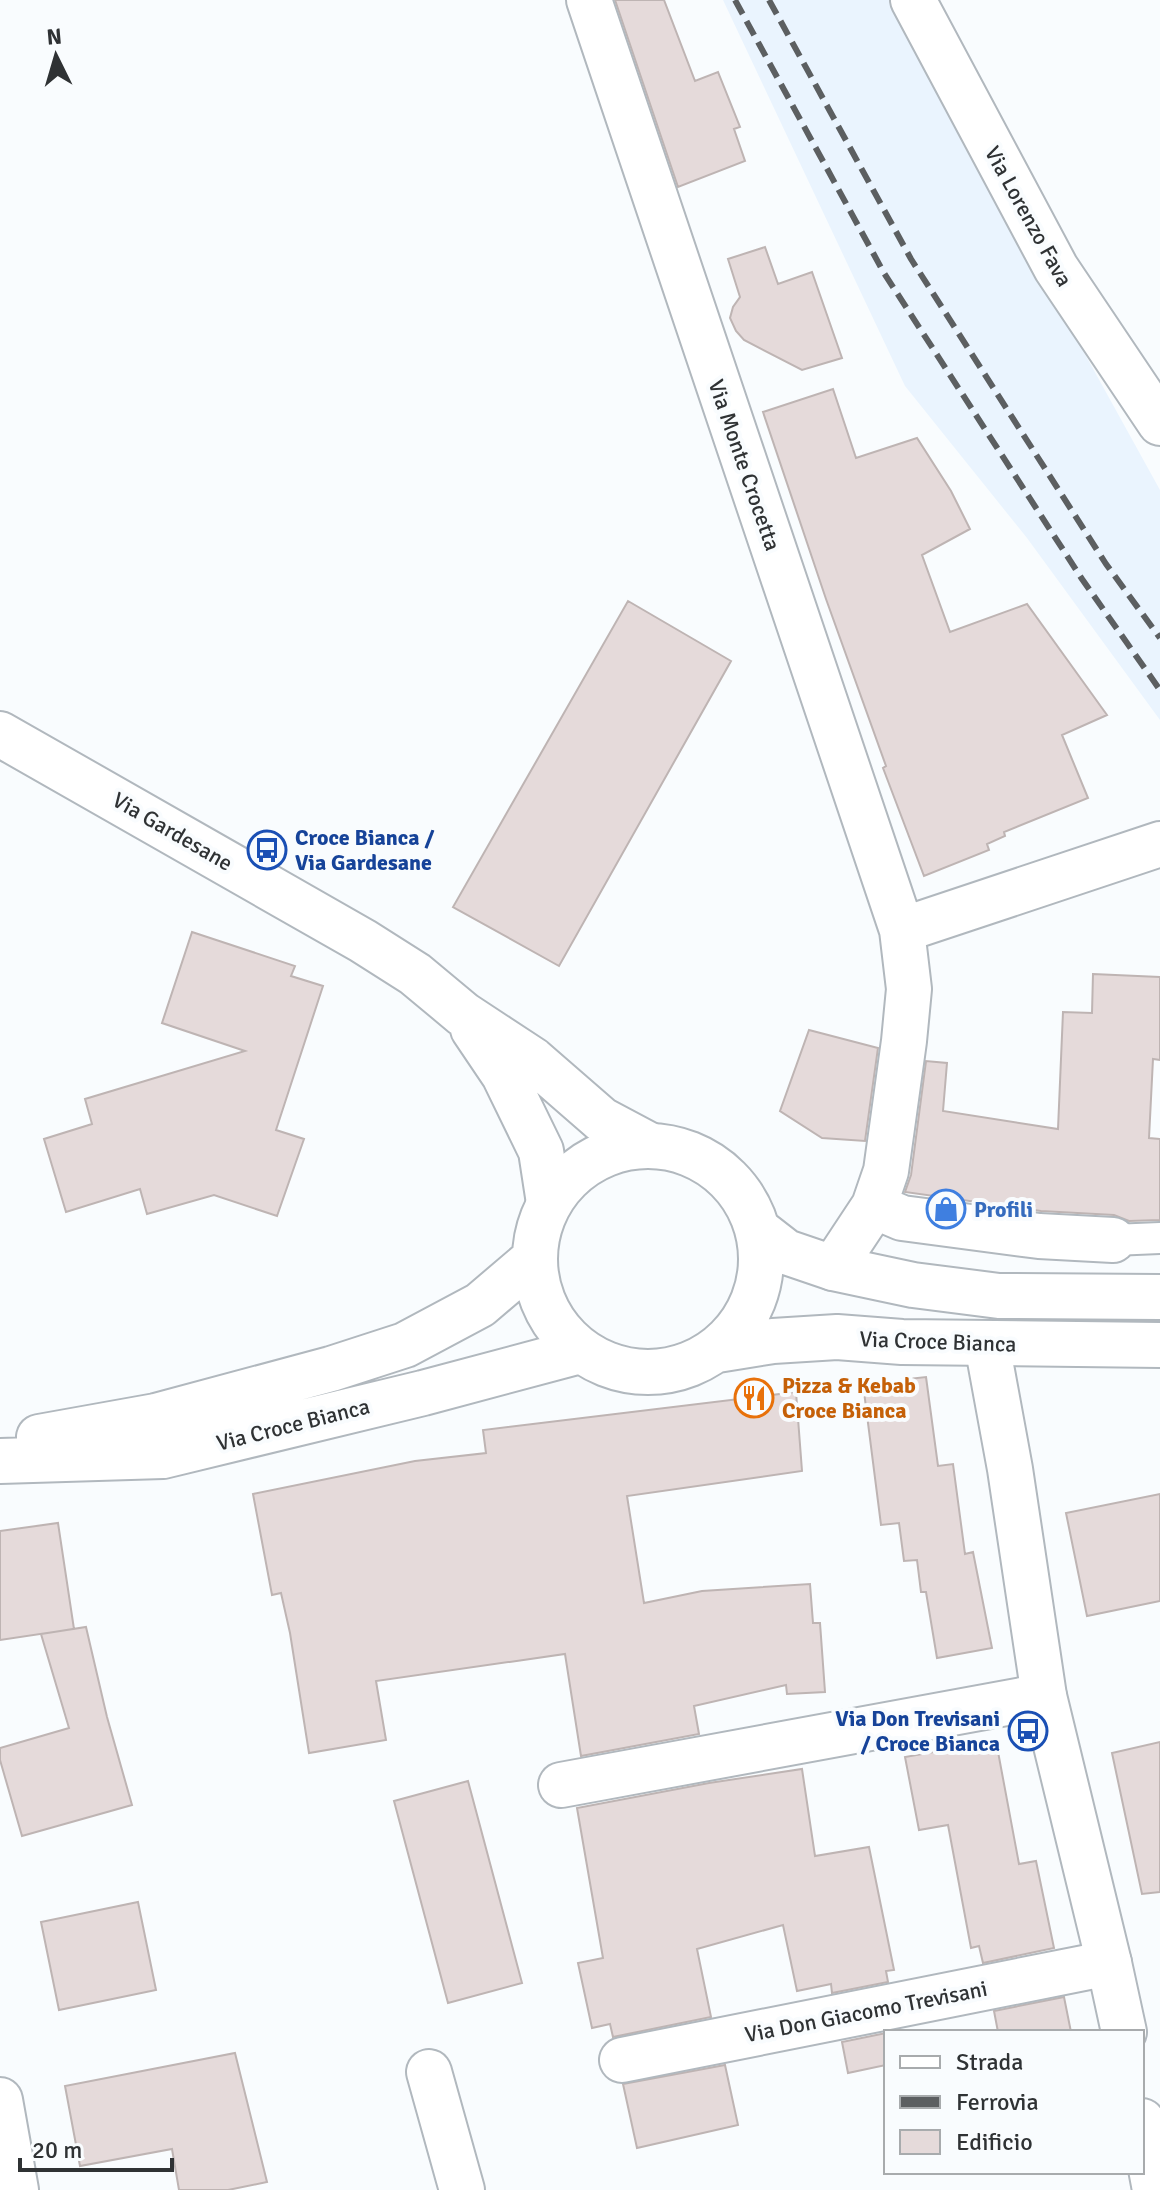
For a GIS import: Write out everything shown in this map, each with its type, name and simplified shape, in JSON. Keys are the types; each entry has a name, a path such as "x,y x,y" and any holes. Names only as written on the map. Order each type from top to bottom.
{"street":[{"name":"Via Monte Crocetta","path":"589,0 902,930 909,989 886,1171 874,1206 833,1268"},
{"name":"Via Lorenzo Fava","path":"913,0 1056,268 1160,423"},
{"name":"Via Gardesane","path":"0,734 363,941 415,974 463,1014 533,1060 602,1120 649,1145"},
{"path":"902,930 1160,844"},
{"name":"Via Gardesane","path":"463,1014 504,1075 541,1151 549,1203"},
{"name":"Via Croce Bianca","path":"649,1145 679,1149 707,1162 730,1180 748,1203 759,1231 761,1275 746,1317 717,1350 673,1370 649,1373 625,1371 601,1363 580,1351 546,1311 537,1285 534,1259 538,1230 549,1203 567,1179 591,1161 619,1149 649,1145"},
{"path":"874,1206 902,1218 1039,1236 1113,1240"},
{"name":"Via Croce Bianca","path":"759,1231 786,1252 833,1268 913,1285 999,1296 1160,1297"},
{"name":"Via Croce Bianca","path":"0,1444 156,1416 331,1369 405,1345 480,1305 534,1259"},
{"name":"Via Croce Bianca","path":"717,1350 773,1341 837,1337 902,1342 1160,1345"},
{"path":"987,1344 1010,1469 1044,1696 1124,2030"},
{"name":"Via Croce Bianca","path":"0,1461 163,1456 580,1351"},
{"path":"561,1785 1044,1696"},
{"name":"Via Don Giacomo Trevisani","path":"622,2060 1109,1963"},
{"path":"429,2072 462,2190"},
{"path":"0,2100 16,2190"},
{"path":"1144,2132 1155,2190"}],"lane":[{"path":"1113,1240 1160,1238"}],"shaded area":[{"path":"723,0 893,0 933,79 1160,490 1160,720 1027,538 905,386"}],"building":[{"path":"615,0 664,0 695,81 718,72 740,127 734,129 745,161 678,187"},
{"path":"765,247 778,284 812,272 842,358 802,370 744,340 736,331 730,318 740,297 728,259"},
{"path":"833,389 856,458 917,438 951,491 970,529 922,555 950,632 1027,604 1107,715 1062,735 1088,798 1004,832 1005,836 987,844 989,850 924,876 883,768 886,766 763,412"},
{"path":"628,601 731,661 559,966 453,907"},
{"path":"192,932 295,966 291,976 323,986 276,1130 304,1139 277,1216 214,1195 147,1214 140,1189 66,1212 44,1139 92,1124 85,1099 245,1051 162,1023"},
{"path":"1093,974 1160,977 1160,1060 1153,1059 1149,1138 1160,1139 1160,1220 1129,1221 1114,1215 1041,1211 905,1192 911,1175 926,1061 947,1063 943,1111 1058,1129 1063,1012 1092,1013"},
{"path":"809,1030 878,1048 865,1141 822,1138 780,1111"},
{"path":"926,1377 938,1466 953,1464 965,1554 973,1552 992,1648 937,1658 926,1592 921,1592 917,1560 904,1561 899,1523 881,1525 863,1384"},
{"path":"796,1392 802,1471 627,1496 644,1603 702,1591 810,1584 813,1623 820,1623 825,1692 787,1694 786,1685 694,1706 699,1734 581,1756 565,1654 376,1681 386,1740 309,1753 290,1633 281,1593 272,1595 253,1494 415,1461 486,1453 483,1430"},
{"path":"1160,1494 1160,1601 1087,1616 1066,1513"},
{"path":"58,1523 74,1629 0,1640 0,1531"},
{"path":"86,1627 132,1805 22,1836 0,1760 0,1748 69,1728 41,1634"},
{"path":"996,1741 1019,1864 1036,1861 1054,1948 983,1963 979,1946 971,1948 948,1825 919,1830 905,1757"},
{"path":"1160,1742 1160,1892 1142,1894 1112,1753"},
{"path":"802,1769 815,1856 869,1847 894,1970 886,1971 888,1982 832,1993 831,1984 797,1991 783,1925 697,1949 711,2017 613,2037 610,2024 592,2028 578,1963 603,1958 577,1808"},
{"path":"468,1781 522,1983 448,2003 394,1801"},
{"path":"138,1902 156,1990 59,2010 41,1922"},
{"path":"1064,1997 1071,2030 998,2030 994,2011"},
{"path":"884,2033 884,2065 848,2073 842,2042"},
{"path":"235,2053 267,2182 228,2190 179,2190 172,2149 80,2166 65,2086"},
{"path":"725,2065 738,2125 637,2148 623,2084"}],"railway":[{"path":"735,0 884,273 1082,579 1160,690"},
{"path":"769,0 911,259 1106,564 1160,638"}],"place":[{"name":"Croce Bianca / Via Gardesane","path":"267,850"},
{"name":"Profili","path":"946,1209"},
{"name":"Pizza & Kebab Croce Bianca","path":"754,1398"},
{"name":"Via Don Trevisani / Croce Bianca","path":"1028,1731"}]}
